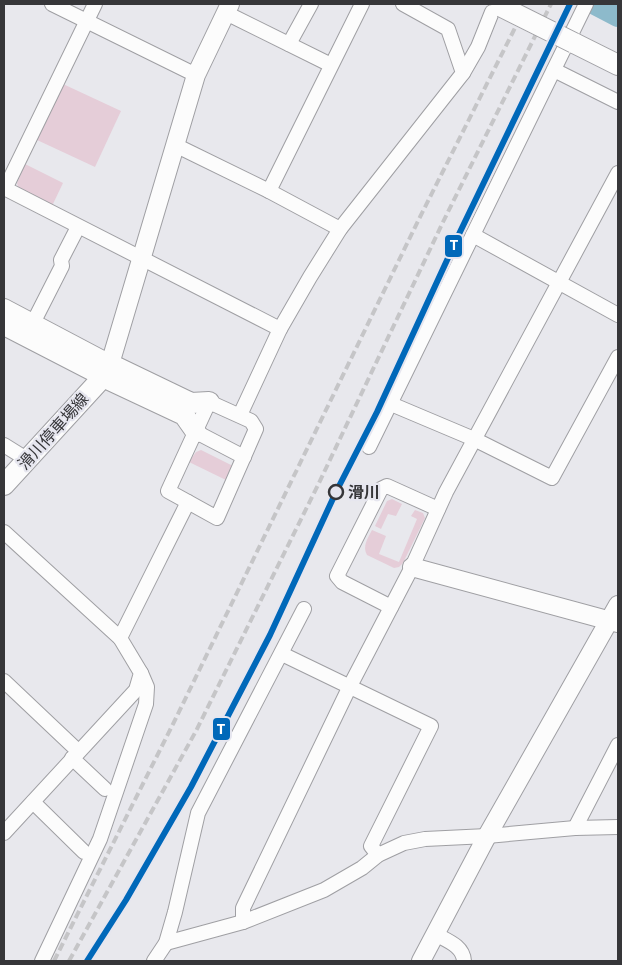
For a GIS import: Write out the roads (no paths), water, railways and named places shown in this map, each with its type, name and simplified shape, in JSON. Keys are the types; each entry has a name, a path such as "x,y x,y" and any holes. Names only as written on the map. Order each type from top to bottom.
{"main road":[{"path":"496,7 618,65"},
{"path":"107,370 192,403 209,402"},
{"path":"107,370 184,415 196,432"},
{"name":"滑川停車場線","path":"4,485 107,370"}],"street":[{"path":"52,4 196,75"},
{"path":"95,4 4,189 280,329"},
{"path":"289,44 311,4"},
{"path":"269,191 362,4"},
{"path":"402,4 448,29 463,73"},
{"path":"369,447 586,4"},
{"path":"240,415 280,329 340,229 463,73 478,47 496,7"},
{"path":"107,370 142,260 196,75 228,8 289,44 332,65"},
{"path":"554,70 618,102"},
{"path":"175,145 269,191 340,229"},
{"path":"243,922 243,908 350,686 412,567 438,509 618,173"},
{"path":"33,324 62,266 61,260 78,227"},
{"path":"473,235 618,316"},
{"path":"4,308 107,370"},
{"path":"4,326 107,370"},
{"path":"391,404 474,439 552,478 618,357"},
{"path":"209,402 251,421 256,429 218,518 168,491 209,402"},
{"path":"196,432 244,457"},
{"path":"4,445 28,460"},
{"path":"392,607 342,582 337,576 381,488 388,486 438,509"},
{"path":"120,638 188,502"},
{"path":"4,532 120,638 148,687 146,704 100,839 42,961"},
{"path":"412,567 616,616 487,836 421,961"},
{"path":"154,961 166,943 198,813 304,609"},
{"path":"282,654 431,726 371,846 378,855"},
{"path":"5,830 136,690 141,673"},
{"path":"4,681 105,788"},
{"path":"576,828 618,745"},
{"path":"32,802 84,852"},
{"path":"166,943 243,922 324,890 362,868 378,855 404,843 425,839 487,836 576,828 618,827"},
{"path":"435,934 458,947 464,955 464,961"}],"waterway":[{"path":"595,4 618,16"}],"railway":[{"path":"54,961 174,722 420,217 527,4"},
{"path":"69,961 196,731 318,485 443,222 551,4"}],"place":[{"name":"滑川","path":"336,492"}]}
